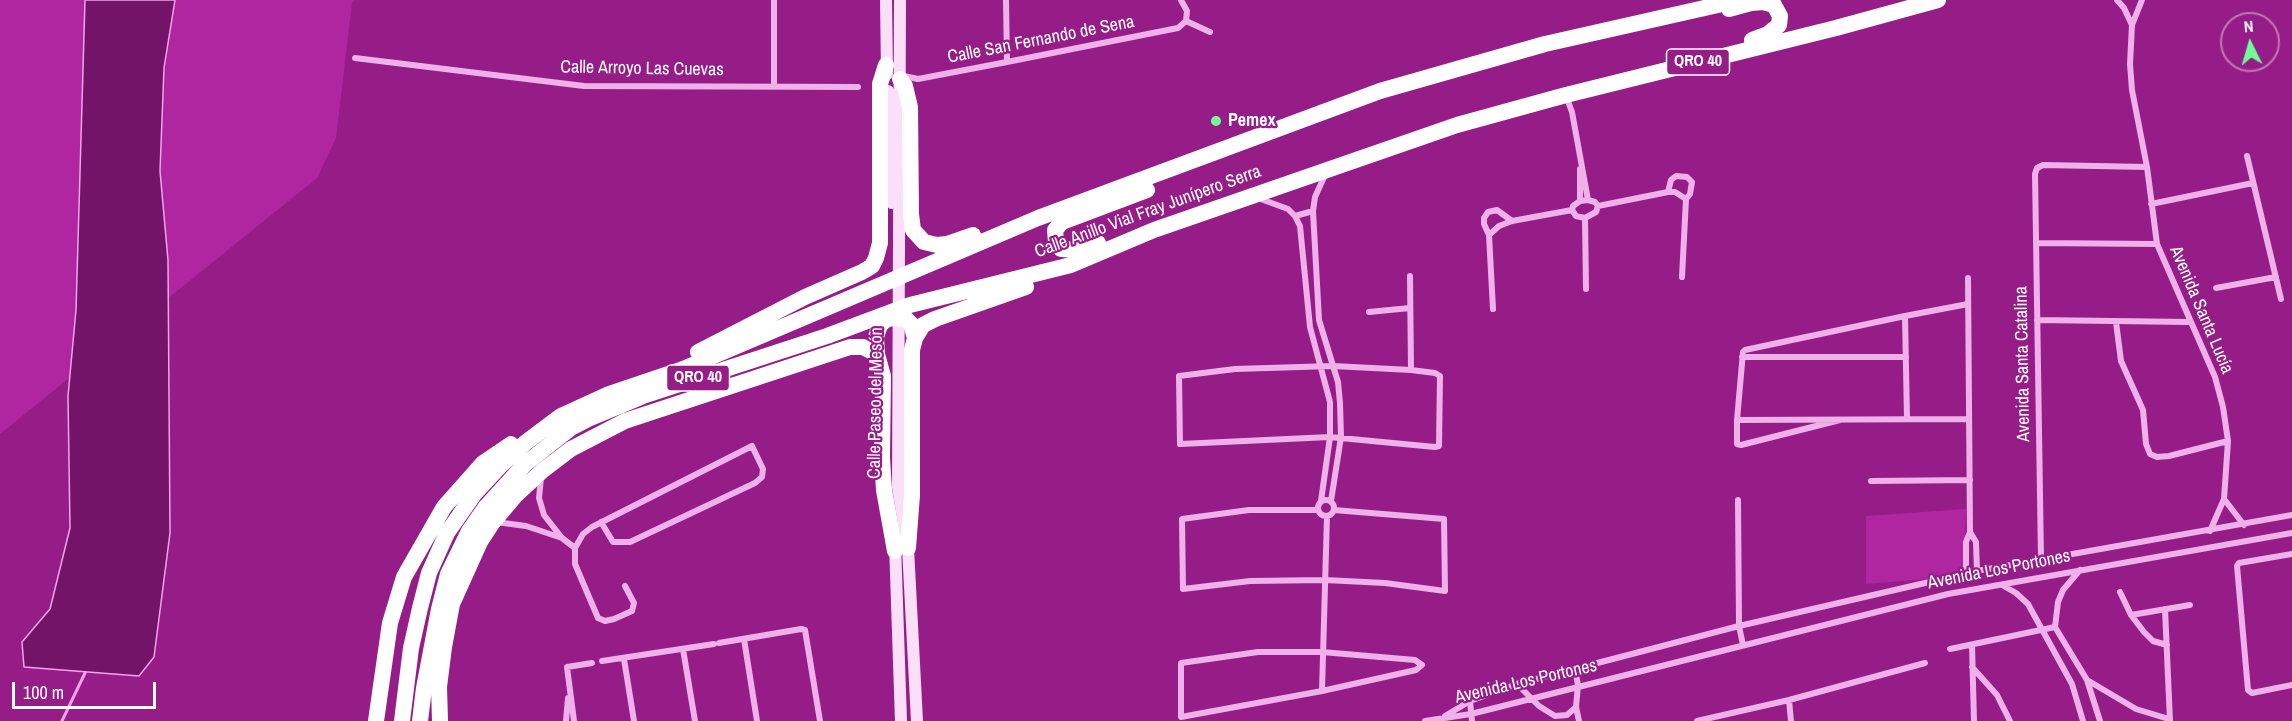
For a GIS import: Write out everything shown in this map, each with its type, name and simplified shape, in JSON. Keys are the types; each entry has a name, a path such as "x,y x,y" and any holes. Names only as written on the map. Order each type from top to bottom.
{"highway":[{"name":"Calle Anillo Vial Fray Junípero Serra","path":"402,721 411,648 420,608 429,573 447,533 475,494 501,465 525,443 561,416 630,387 683,369 1038,218 1380,91 1545,44 1740,0"},
{"name":"Calle Anillo Vial Fray Junípero Serra","path":"420,721 431,645 448,574 469,531 492,500 525,464 572,428 614,407 827,336 910,305 1071,265 1154,230 1457,125 1938,0"},
{"path":"1659,19 1702,15 1763,2 1774,5 1780,16 1779,25 1768,34 1688,57 1670,69"},
{"path":"630,387 767,316 872,266 880,243 880,84 886,65"},
{"path":"897,82 905,86 910,107 912,225 918,238 929,244 946,244 1038,218"},
{"path":"1154,230 1130,233 1078,250 1061,249 1055,238 1057,227 1062,222 1181,177 1193,160"},
{"path":"903,336 935,319 1044,280 1071,265"},
{"path":"901,549 884,490 883,376 877,354 876,337 880,325 887,319 896,318 906,320 911,324 903,336"},
{"path":"731,386 827,336"},
{"path":"901,549 912,495 912,350 903,336"},
{"path":"440,721 439,687 444,647 452,604 466,569 493,522 515,496 542,471 571,449 625,421 850,347 863,347 877,354"},
{"path":"376,721 390,623 404,577 444,507 483,463 526,434 561,416"}],"main road":[{"path":"886,0 886,65 897,82"},
{"path":"897,82 900,0"},
{"name":"Calle Paseo del Mesón","path":"897,82 897,260 903,336"},
{"path":"901,549 901,721"},
{"path":"901,549 917,721"}],"street":[{"path":"774,0 774,86"},
{"path":"1006,0 1007,62"},
{"path":"1182,0 1187,11 1186,21 1210,32"},
{"path":"2117,0 2124,8 2132,25"},
{"name":"Avenida Santa Lucía","path":"2142,0 2132,25 2130,64 2132,90 2147,167 2157,244 2189,322 2215,377 2223,407 2228,441 2224,499 2210,531"},
{"name":"Calle San Fernando de Sena","path":"897,82 918,80 1178,28 1186,21"},
{"name":"Calle Arroyo Las Cuevas","path":"355,58 584,86 858,87"},
{"path":"1489,235 1499,226 1512,221 1572,210 1584,196 1572,112 1566,95"},
{"path":"2247,156 2281,299"},
{"name":"Avenida Santa Catalina","path":"2041,560 2035,174 2037,168 2043,165 2147,167"},
{"path":"1328,169 1315,198 1313,211 1319,320 1334,366 1339,392 1341,437 1331,501 1334,510"},
{"path":"1668,192 1671,180 1681,175 1687,177 1692,183 1690,194 1686,199 1682,277"},
{"path":"2151,204 2253,183"},
{"path":"1598,206 1668,192 1675,192 1686,199"},
{"path":"1252,195 1281,205 1295,216 1300,226 1309,321 1330,402 1330,437 1321,501 1317,510"},
{"path":"1584,196 1598,206"},
{"path":"1572,210 1576,216 1585,218 1596,212 1598,206"},
{"path":"1295,216 1313,211"},
{"path":"1493,309 1489,235 1484,221 1488,212 1501,212 1512,221"},
{"path":"1585,218 1586,289"},
{"path":"2037,243 2157,244"},
{"path":"1306,277 1316,276"},
{"path":"1410,276 1411,370"},
{"path":"2216,288 2276,277"},
{"path":"1966,574 1966,542 1970,532 1968,278"},
{"path":"1840,420 1741,446 1737,444 1742,357 1745,350 1968,304"},
{"path":"1369,312 1410,308"},
{"path":"1905,316 1907,419"},
{"path":"2037,320 2189,322"},
{"path":"2116,322 2121,361 2143,410 2146,444 2150,454 2157,457 2169,456 2228,441"},
{"path":"1742,357 1906,357"},
{"path":"1334,366 1411,370 1435,373 1440,376 1439,446 1341,437 1180,444 1179,376 1235,369 1334,366"},
{"path":"1737,420 1969,419"},
{"path":"601,522 613,542 630,542 755,483 762,477 763,469 752,446 601,522 583,534 575,548 575,564 598,618 604,621 614,619 632,611 634,603 625,586"},
{"path":"542,471 540,507 562,538 575,548"},
{"path":"1871,482 1970,480"},
{"path":"2224,499 2244,525"},
{"path":"1737,500 1739,626 1743,645"},
{"path":"1321,501 1331,501"},
{"path":"1317,510 1249,510 1182,519 1183,589 1250,581 1325,580 1385,583 1445,591 1444,519 1334,510 1327,516 1325,580 1322,652 1322,691"},
{"path":"1317,510 1319,514 1327,516"},
{"name":"Avenida Los Portones","path":"1444,716 1470,701 1517,684 1739,626 1977,571 2292,516"},
{"path":"493,522 526,526 562,538"},
{"path":"1970,532 1976,542 1977,571"},
{"name":"Avenida Los Portones","path":"1444,716 1472,717 1578,685 1948,594 2292,533"},
{"path":"2292,554 2239,563 2237,566 2248,690 2252,693 2292,686"},
{"path":"2080,570 2063,590 2056,609 2055,627 2087,680 2100,721"},
{"path":"1946,579 1948,594"},
{"path":"2001,585 2016,593 2028,604 2072,684 2083,721"},
{"path":"2120,592 2131,615 2153,641 2166,645"},
{"path":"2131,615 2190,605"},
{"path":"2087,680 2136,709 2170,720 2165,609"},
{"path":"1950,649 2042,632 2055,627"},
{"path":"602,661 805,630 820,721"},
{"path":"744,639 757,721"},
{"path":"1972,645 1974,721"},
{"path":"683,649 695,721"},
{"path":"1258,652 1322,652 1415,660 1422,664 1416,670 1322,691 1180,717 1181,663 1258,652"},
{"path":"624,659 634,721"},
{"path":"574,721 567,668 592,663"},
{"path":"1696,721 1789,700 1925,663"},
{"path":"1972,667 1997,695 2010,721"},
{"path":"1575,669 1578,685 1576,706 1579,721"},
{"path":"1517,684 1549,713 1561,716 1572,711 1576,706"},
{"path":"566,721 569,691"},
{"path":"1789,700 1791,721"},
{"path":"1470,701 1472,717"},
{"path":"1549,713 1551,721"},
{"path":"1425,721 1444,716"}],"shaded area":[{"path":"0,0 355,0 352,3 336,138 317,178 0,434"},
{"path":"85,0 175,0 164,68 160,171 168,260 170,533 154,657 139,676 24,667 22,642 50,609 70,528 68,396 76,310"},
{"path":"1966,509 1964,576 1866,584 1866,516"}],"waterway":[{"path":"62,721 85,673"}],"place":[{"name":"Pemex","path":"1216,121"}]}
